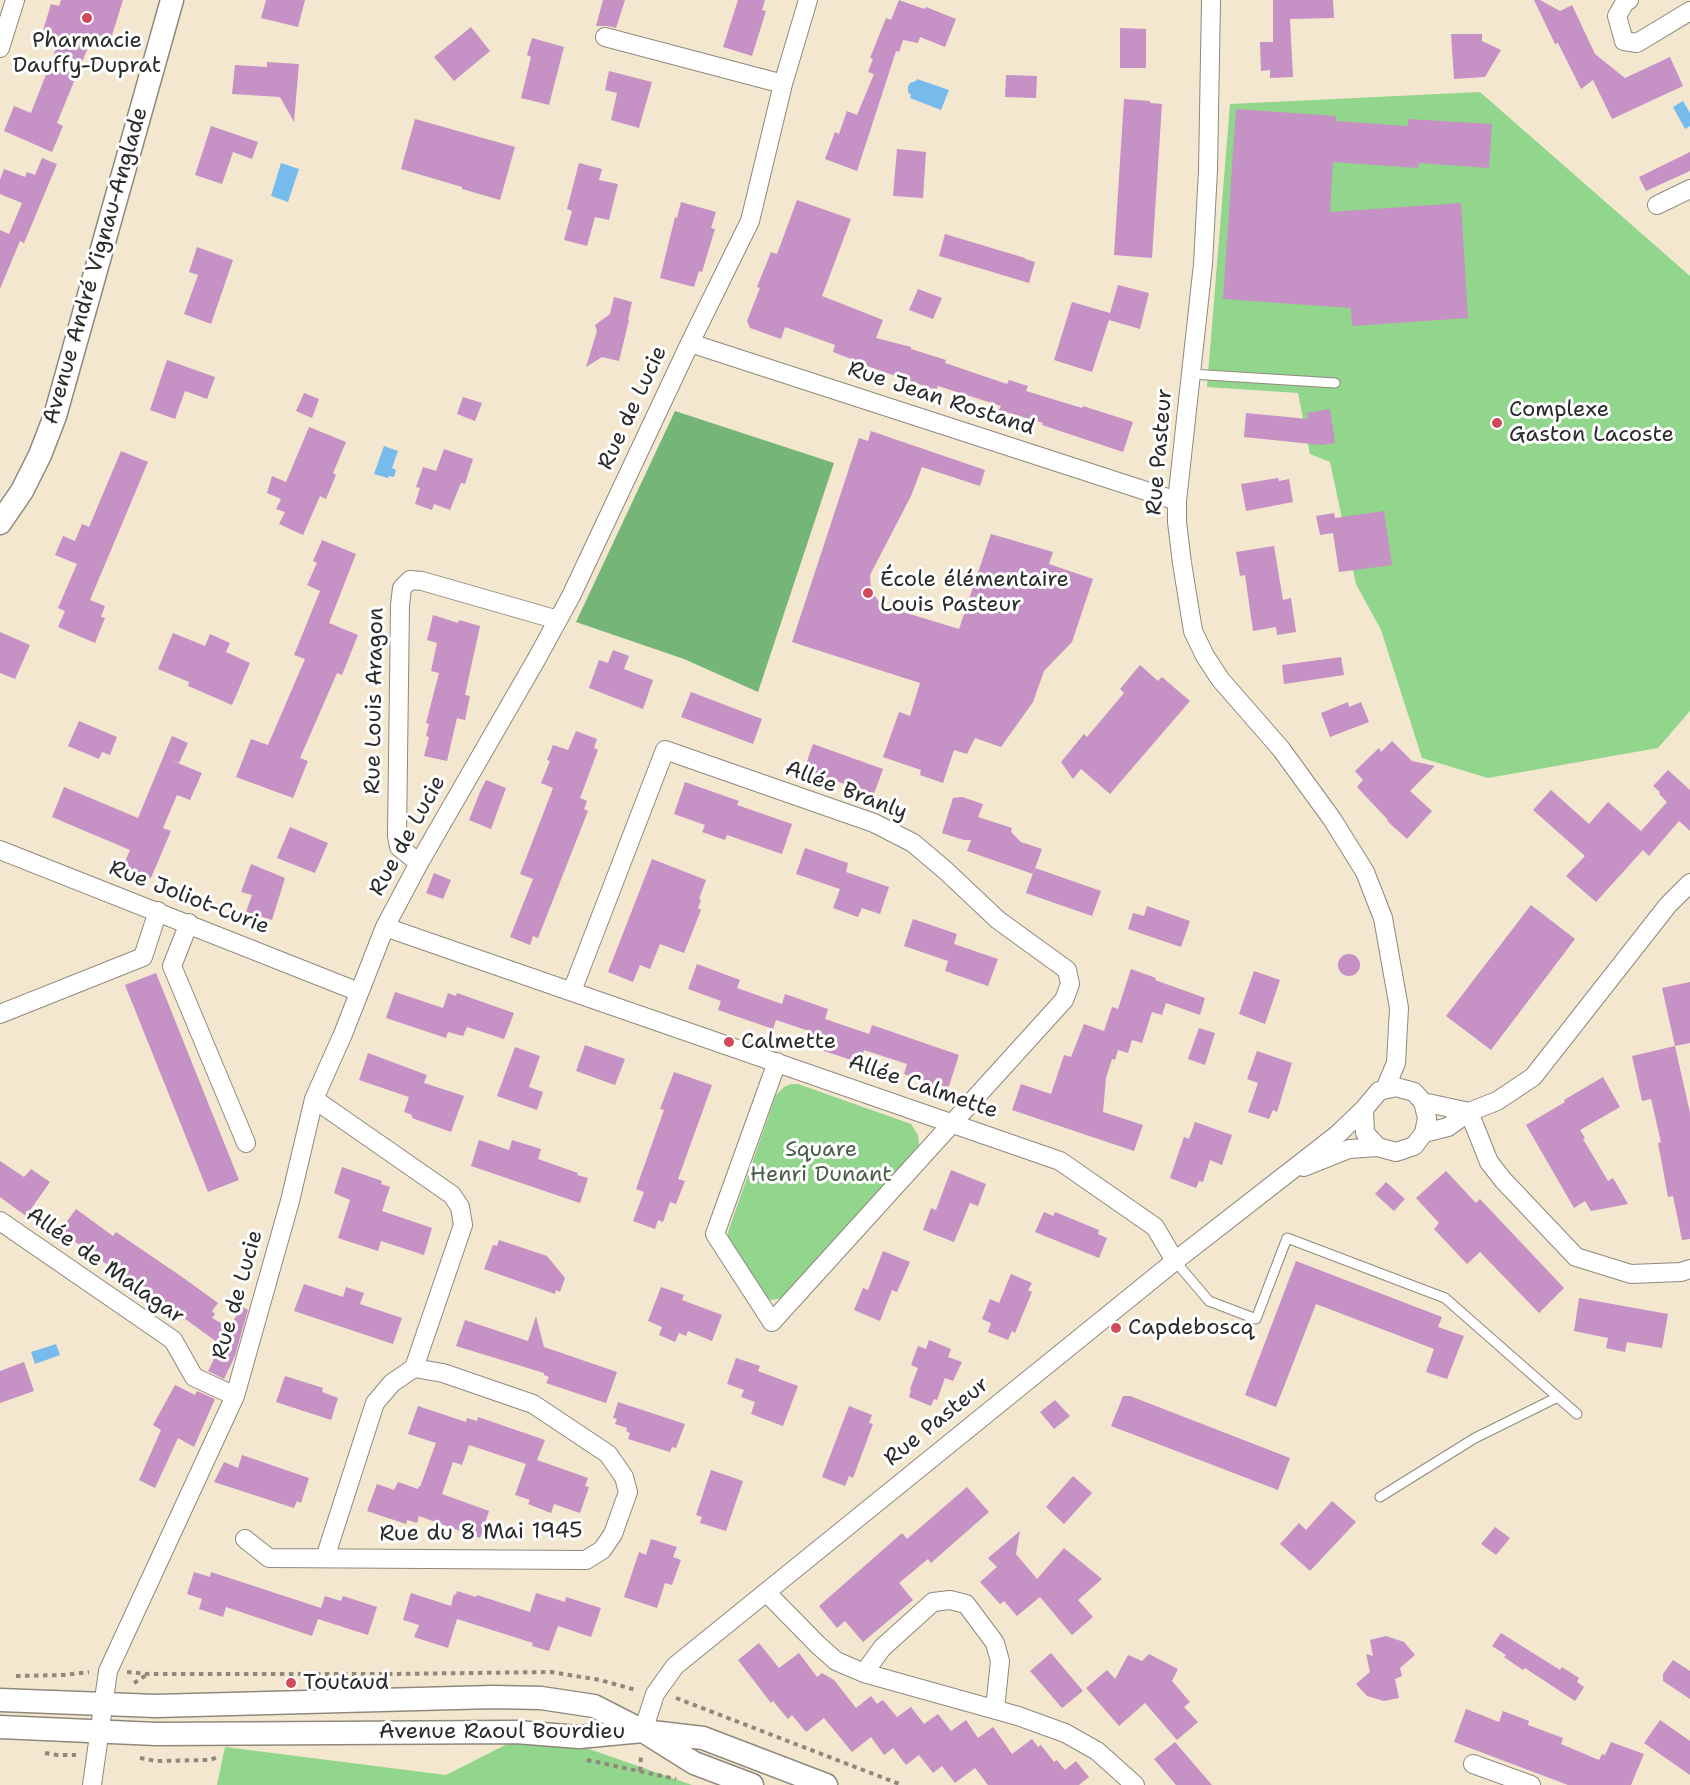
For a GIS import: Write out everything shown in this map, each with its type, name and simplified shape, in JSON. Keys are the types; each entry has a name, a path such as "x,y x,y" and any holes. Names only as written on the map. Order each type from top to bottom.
{"street":[{"path":"0,48 15,0"},
{"name":"Avenue André Vignau-Anglade","path":"0,523 22,491 55,416 172,0"},
{"name":"Rue de Lucie","path":"92,1785 108,1671 234,1396 290,1201 315,1099 385,927 558,620 750,221 783,84 808,0"},
{"name":"Rue Pasteur","path":"1211,0 1204,252 1177,501 1179,543 1193,630 1205,656 1220,679 1281,749 1332,819 1365,872 1379,909 1392,960 1399,1008 1396,1063 1385,1089"},
{"path":"1629,0 1625,2 1617,16 1624,41 1638,43 1690,11"},
{"path":"604,37 783,84"},
{"path":"1657,205 1690,189"},
{"name":"Rue Jean Rostand","path":"690,343 1177,501"},
{"name":"Rue Louis Aragon","path":"419,863 399,847 397,836 402,588 410,580 422,581 558,620"},
{"name":"Allée Branly","path":"572,991 665,750 874,823 914,843 998,920 1067,970 1071,984 1064,1000 954,1123"},
{"name":"Rue Joliot-Curie","path":"0,850 359,992"},
{"path":"1424,1133 1448,1127 1469,1112 1497,1101 1533,1077 1668,905 1690,883"},
{"path":"143,957 158,911"},
{"path":"189,923 172,966 246,1143"},
{"name":"Allée Calmette","path":"385,927 1060,1161 1155,1227 1175,1261"},
{"path":"0,1014 143,957 172,966"},
{"path":"777,1062 715,1234 772,1322 954,1123"},
{"name":"Rue Pasteur","path":"1396,1063 1407,1090"},
{"path":"1396,1087 1407,1090 1414,1092 1423,1102 1428,1118 1424,1133 1414,1146 1396,1152 1378,1147 1365,1133 1364,1109 1379,1091 1396,1087"},
{"path":"315,1099 452,1195 460,1207 463,1225 414,1368 392,1383 375,1403 325,1558"},
{"path":"1423,1102 1469,1112"},
{"name":"Rue Pasteur","path":"643,1731 655,1694 675,1666 1175,1261 1338,1134 1364,1109"},
{"path":"1469,1112 1489,1162 1503,1180 1576,1257 1631,1274 1682,1272 1690,1269"},
{"name":"Rue Pasteur","path":"1288,1172 1349,1149 1378,1147"},
{"name":"Allée de Malagar","path":"0,1221 173,1340 194,1377 234,1396"},
{"name":"Rue du 8 Mai 1945","path":"245,1539 269,1558 586,1560 602,1550 613,1534 628,1492 624,1477 608,1454 533,1404 443,1373 414,1368"},
{"path":"765,1592 836,1661 864,1673 995,1709 1065,1733 1097,1751 1135,1785"},
{"path":"864,1673 882,1647 933,1602 950,1600 966,1604 995,1643 1000,1661 995,1709"},
{"name":"Avenue Raoul Bourdieu","path":"0,1727 65,1730 102,1717 156,1706 493,1697 541,1698 594,1706 643,1731"},
{"name":"Avenue Raoul Bourdieu","path":"0,1700 102,1717 156,1734 516,1732 579,1737 643,1731"},
{"path":"643,1731 694,1763 752,1785"},
{"path":"643,1731 703,1738 826,1785"},
{"path":"1473,1764 1531,1785"}],"lane":[{"path":"1191,374 1335,383"},
{"path":"1175,1261 1209,1301 1256,1319 1287,1238 1445,1298 1577,1414"},
{"path":"1380,1497 1475,1438 1558,1397"}],"path":[{"path":"155,1673 155,1680"}],"green space":[{"name":"Complexe Gaston Lacoste","path":"1480,92 1690,276 1690,711 1658,748 1488,778 1422,758 1381,630 1356,584 1330,462 1310,454 1298,393 1207,387 1230,104"},
{"path":"675,411 834,463 758,692 684,659 576,622"},
{"name":"Square Henri Dunant","path":"791,1084 798,1084 911,1124 918,1135 919,1144 916,1154 782,1298 771,1300 764,1297 727,1240 776,1095"},
{"path":"535,1730 692,1785 217,1785 225,1747 446,1775"}],"water":[{"path":"917,79 949,90 941,110 910,98 908,86"},
{"path":"1683,101 1690,113 1690,126 1685,129 1673,107"},
{"path":"281,163 299,169 288,202 271,196"},
{"path":"384,446 398,451 392,468 396,470 394,477 389,476 388,478 374,474"},
{"path":"56,1344 60,1355 35,1364 31,1352"}],"building":[{"path":"61,0 123,0 109,45 91,40 57,123 63,126 52,152 4,131 14,106 31,113 59,41 42,34 51,4 59,6"},
{"path":"266,0 305,0 298,27 261,18"},
{"path":"603,0 625,0 616,28 596,26"},
{"path":"738,0 765,0 762,10 766,11 752,56 723,47"},
{"path":"899,0 924,9 926,7 956,19 945,47 920,37 918,43 903,40 899,52 896,51 887,79 868,72 873,59 870,58 886,18 891,20"},
{"path":"1273,0 1333,0 1334,18 1290,19 1293,77 1270,78 1270,70 1261,71 1260,42 1273,42"},
{"path":"1534,0 1540,0 1560,11 1572,5 1595,54 1625,78 1670,57 1683,86 1612,119 1593,80 1581,89 1558,43 1555,44"},
{"path":"471,27 490,51 454,81 434,57"},
{"path":"1120,28 1146,29 1146,68 1120,68"},
{"path":"1451,34 1482,34 1482,41 1501,50 1485,77 1454,79"},
{"path":"532,38 564,47 549,105 521,98 531,57 527,55"},
{"path":"267,62 299,64 294,122 280,97 232,94 235,65 267,67"},
{"path":"609,71 652,82 639,128 611,120 617,93 605,90"},
{"path":"874,74 887,79 857,171 825,159 835,132 839,134 847,111 857,115"},
{"path":"1006,75 1037,76 1036,98 1005,97"},
{"path":"1124,99 1162,104 1152,258 1114,255"},
{"path":"1236,109 1336,116 1336,121 1408,126 1408,119 1492,124 1489,168 1419,163 1418,168 1333,162 1330,212 1461,203 1468,318 1352,326 1351,308 1223,299"},
{"path":"415,119 515,147 500,200 401,169"},
{"path":"211,126 258,142 252,159 233,152 222,184 195,175"},
{"path":"897,149 926,152 923,198 893,196"},
{"path":"1690,152 1690,171 1646,191 1639,177"},
{"path":"42,158 57,164 24,243 20,241 0,289 0,230 9,234 22,203 0,194 0,180 4,169 25,177 27,172 35,175"},
{"path":"579,163 602,169 599,180 618,184 609,220 595,217 587,246 564,240 572,211 567,209"},
{"path":"797,200 851,219 822,296 883,320 876,338 911,347 911,349 946,360 945,363 1007,384 1009,380 1028,386 1026,391 1133,422 1123,452 1042,425 1043,423 999,410 1001,406 938,386 936,390 867,366 833,352 835,345 785,327 781,339 750,328 747,321 760,288 757,287 771,252 777,254"},
{"path":"681,202 716,212 711,228 715,229 702,272 699,271 694,287 660,278"},
{"path":"945,234 1035,262 1029,283 939,256"},
{"path":"197,247 233,260 211,324 184,314 198,275 189,272"},
{"path":"1118,285 1149,293 1140,329 1109,320 1092,372 1054,360 1072,302 1110,313"},
{"path":"918,289 942,298 933,319 909,310"},
{"path":"614,297 632,302 619,361 602,357 586,367 597,331 595,325 610,314"},
{"path":"167,360 215,377 207,399 185,391 175,419 150,410"},
{"path":"304,393 319,399 312,418 296,411"},
{"path":"463,397 482,403 475,421 457,414"},
{"path":"1330,409 1335,443 1321,445 1244,437 1246,413 1308,419 1307,413"},
{"path":"309,427 346,442 333,473 336,475 326,499 320,496 303,535 279,524 285,512 276,509 281,499 267,493 272,476 286,482"},
{"path":"871,431 985,470 980,486 922,467 911,496 870,575 871,590 879,602 890,608 959,629 991,534 1053,552 1049,564 1093,579 1072,642 1044,671 1033,702 1001,747 975,738 967,754 954,750 943,783 920,775 921,770 883,757 899,712 910,716 920,683 792,642 859,438 868,441"},
{"path":"444,449 473,459 465,484 461,483 450,510 434,504 432,510 415,504 420,488 416,487 423,467 436,471"},
{"path":"121,451 148,462 90,600 105,606 101,617 105,618 95,643 58,627 65,611 58,608 77,564 55,555 63,536 75,541 82,524 89,527"},
{"path":"1278,478 1279,481 1289,479 1293,502 1246,511 1241,484"},
{"path":"1384,511 1392,565 1339,572 1333,533 1320,535 1316,516 1334,513 1335,518"},
{"path":"322,540 356,554 329,623 358,635 342,675 337,673 300,758 308,761 293,798 236,777 251,739 268,745 305,659 294,655 320,591 307,585 317,563 313,561"},
{"path":"1274,546 1283,600 1291,598 1296,632 1277,635 1276,627 1253,631 1245,575 1240,576 1236,552"},
{"path":"433,615 458,623 459,620 480,626 465,695 470,696 465,720 457,718 447,761 424,756 429,737 426,736 429,724 426,723 439,673 431,671 437,643 427,640"},
{"path":"0,632 30,645 15,679 0,673"},
{"path":"173,633 205,646 210,634 230,643 226,652 250,663 232,705 188,686 189,682 158,669"},
{"path":"613,650 629,656 624,669 653,680 643,709 589,688 599,660 608,663"},
{"path":"1341,657 1344,675 1284,684 1282,665"},
{"path":"1140,665 1158,681 1162,677 1190,701 1110,794 1081,769 1073,779 1061,762 1084,734 1087,737 1124,693 1120,689"},
{"path":"691,692 762,719 753,744 681,717"},
{"path":"1348,702 1349,707 1361,702 1369,722 1330,737 1321,713"},
{"path":"79,721 117,737 110,755 102,752 99,759 68,746"},
{"path":"576,731 597,739 594,748 598,750 580,798 587,801 584,809 588,811 538,938 533,936 530,945 510,937 533,879 520,874 553,788 541,783 550,761 547,760 553,745 568,750"},
{"path":"172,736 188,743 179,763 168,759 202,773 190,800 177,795 163,828 171,831 151,878 123,866 130,850 52,817 64,787 138,818"},
{"path":"1392,741 1412,761 1435,766 1410,791 1432,811 1407,839 1387,821 1357,787 1363,780 1355,771 1379,748 1381,752"},
{"path":"813,744 883,769 874,794 804,770"},
{"path":"1668,770 1690,790 1690,831 1679,821 1649,856 1643,850 1596,902 1566,876 1585,856 1533,810 1551,790 1589,824 1608,802 1641,831 1667,802 1653,786"},
{"path":"486,780 506,788 491,829 469,820"},
{"path":"685,782 739,801 737,805 792,824 782,854 727,835 725,840 702,832 705,825 674,814"},
{"path":"962,797 983,804 978,817 1012,828 1011,832 1021,842 1042,849 1033,874 967,851 971,840 942,833 953,798"},
{"path":"290,827 328,843 315,873 277,858"},
{"path":"805,848 848,863 846,872 889,887 880,914 862,908 858,917 833,908 840,889 796,874"},
{"path":"652,859 706,880 699,899 701,900 698,908 701,910 684,953 660,944 650,969 640,965 633,982 608,972"},
{"path":"251,864 285,878 272,920 246,912 252,895 241,892"},
{"path":"1035,868 1101,891 1092,916 1026,893"},
{"path":"434,873 451,880 443,899 426,893"},
{"path":"1531,905 1575,939 1491,1050 1446,1016"},
{"path":"1147,906 1190,921 1181,947 1128,929 1133,913 1144,916"},
{"path":"913,919 957,934 954,944 998,959 988,986 945,971 948,961 904,946"},
{"path":"1349,954 1357,957 1360,965 1357,973 1349,976 1341,973 1338,965 1341,957"},
{"path":"697,964 740,980 737,988 782,1004 785,994 828,1009 825,1019 869,1034 860,1063 815,1048 818,1040 807,1036 809,1031 776,1020 773,1029 718,1010 721,1001 688,989"},
{"path":"1131,969 1205,998 1200,1015 1166,1003 1162,1015 1152,1012 1142,1043 1132,1040 1128,1053 1118,1050 1115,1060 1112,1059 1106,1078 1103,1112 1143,1125 1134,1151 1012,1110 1021,1084 1051,1094 1064,1055 1071,1057 1084,1024 1104,1031 1112,1007 1118,1009"},
{"path":"1254,971 1280,980 1265,1024 1239,1014"},
{"path":"156,973 239,1180 208,1192 125,985"},
{"path":"1690,982 1690,1043 1675,1046 1662,988"},
{"path":"395,992 443,1008 448,993 456,996 457,993 514,1013 504,1039 467,1027 463,1036 448,1032 446,1038 386,1018"},
{"path":"872,1025 959,1055 948,1089 904,1074 907,1064 864,1050"},
{"path":"1199,1028 1215,1033 1205,1065 1188,1059"},
{"path":"585,1045 625,1059 615,1085 576,1071"},
{"path":"1675,1046 1690,1113 1690,1239 1682,1240 1673,1196 1668,1197 1658,1143 1661,1142 1651,1099 1642,1101 1632,1056"},
{"path":"515,1047 540,1056 529,1087 543,1092 537,1110 497,1096"},
{"path":"1257,1051 1292,1063 1277,1112 1273,1110 1269,1119 1248,1112 1258,1083 1247,1079"},
{"path":"368,1053 427,1075 424,1083 464,1096 451,1132 412,1118 412,1115 404,1112 409,1097 359,1080"},
{"path":"674,1072 712,1085 678,1179 685,1181 676,1204 670,1202 663,1222 658,1220 655,1229 633,1221 644,1192 636,1189 664,1110 660,1109"},
{"path":"1603,1077 1620,1107 1580,1130 1608,1181 1613,1178 1628,1204 1591,1211 1585,1201 1574,1208 1526,1125"},
{"path":"1195,1122 1232,1135 1222,1165 1210,1160 1203,1182 1199,1181 1196,1188 1170,1178 1184,1137 1189,1139"},
{"path":"479,1140 509,1150 512,1140 541,1149 538,1159 588,1178 580,1203 471,1166"},
{"path":"0,1161 24,1177 31,1169 50,1182 26,1216 0,1197"},
{"path":"342,1167 382,1181 381,1184 390,1187 382,1211 432,1228 424,1255 381,1241 378,1251 338,1238 350,1200 334,1193"},
{"path":"951,1170 986,1184 978,1206 970,1203 954,1242 923,1230 931,1208 936,1210"},
{"path":"1446,1171 1476,1203 1480,1199 1564,1288 1539,1313 1480,1252 1467,1264 1434,1229 1439,1223 1416,1198"},
{"path":"1386,1182 1405,1199 1394,1211 1375,1194"},
{"path":"76,1209 113,1236 116,1232 218,1303 212,1311 215,1314 212,1318 230,1328 241,1306 248,1310 235,1356 224,1379 208,1371 221,1345 167,1304 60,1231"},
{"path":"1044,1212 1053,1216 1055,1212 1099,1230 1098,1234 1107,1238 1099,1258 1035,1232"},
{"path":"499,1240 547,1256 565,1278 560,1292 556,1290 555,1294 484,1269 493,1245 497,1246"},
{"path":"883,1251 910,1262 897,1292 892,1290 880,1321 854,1310 863,1288 868,1290"},
{"path":"1296,1261 1442,1317 1438,1327 1464,1336 1447,1379 1426,1372 1434,1349 1316,1304 1276,1407 1245,1395"},
{"path":"1011,1274 1032,1283 1028,1290 1032,1292 1015,1333 1012,1331 1008,1340 988,1332 991,1323 982,1319 990,1299 999,1303"},
{"path":"304,1284 343,1297 346,1287 364,1293 360,1304 402,1318 393,1344 294,1311"},
{"path":"661,1287 684,1295 682,1300 722,1315 712,1341 688,1331 686,1336 679,1333 675,1342 659,1335 662,1327 648,1321"},
{"path":"1579,1298 1668,1314 1662,1348 1627,1342 1625,1352 1606,1348 1608,1338 1574,1331"},
{"path":"536,1316 544,1347 617,1372 606,1403 546,1383 549,1377 544,1373 456,1346 465,1320 528,1341"},
{"path":"929,1340 951,1349 948,1357 962,1362 953,1381 945,1378 937,1400 934,1399 931,1406 909,1397 918,1368 911,1365 918,1346 926,1349"},
{"path":"736,1358 760,1366 758,1371 798,1386 783,1426 751,1414 755,1402 741,1397 744,1390 727,1384"},
{"path":"24,1362 34,1391 0,1403 0,1371"},
{"path":"285,1376 323,1388 322,1392 338,1398 331,1420 276,1402"},
{"path":"175,1385 195,1395 197,1391 215,1399 194,1447 178,1438 155,1488 139,1480 161,1430 153,1425"},
{"path":"1123,1396 1130,1396 1290,1458 1278,1490 1111,1426"},
{"path":"1055,1400 1070,1416 1054,1429 1040,1412"},
{"path":"618,1402 685,1424 676,1448 672,1447 670,1452 628,1439 630,1433 626,1431 627,1428 615,1424 617,1419 613,1418"},
{"path":"418,1406 466,1422 467,1418 477,1421 478,1417 545,1440 537,1460 588,1478 585,1486 589,1487 580,1513 554,1504 551,1513 528,1504 530,1500 515,1495 526,1464 469,1445 462,1465 453,1462 442,1494 489,1511 480,1538 419,1516 417,1523 407,1520 406,1524 367,1511 377,1484 394,1490 398,1482 418,1489 420,1487 436,1443 408,1434"},
{"path":"849,1406 872,1415 869,1423 873,1424 853,1478 849,1476 845,1486 822,1477"},
{"path":"242,1455 309,1478 301,1503 297,1501 294,1508 214,1482 224,1462 238,1468"},
{"path":"711,1470 743,1481 726,1531 700,1523 702,1517 696,1515"},
{"path":"1073,1476 1092,1493 1064,1524 1046,1507"},
{"path":"967,1487 989,1512 931,1563 928,1559 899,1583 913,1600 863,1642 845,1621 837,1628 819,1606 902,1533 907,1539"},
{"path":"1332,1501 1356,1522 1310,1571 1280,1544 1299,1523 1306,1530"},
{"path":"1495,1527 1510,1538 1496,1555 1481,1544"},
{"path":"1020,1531 1016,1554 1037,1579 1064,1548 1102,1579 1078,1600 1093,1617 1072,1635 1040,1597 1017,1616 1004,1601 1000,1604 980,1582 997,1567 988,1558"},
{"path":"651,1539 677,1547 673,1557 681,1560 672,1585 665,1583 657,1608 624,1597 639,1552 646,1555"},
{"path":"194,1572 210,1577 211,1572 321,1608 325,1596 341,1601 343,1596 377,1607 368,1635 318,1619 312,1636 226,1607 223,1617 199,1609 202,1599 187,1594"},
{"path":"457,1591 530,1612 536,1593 565,1602 566,1597 601,1608 591,1637 558,1626 549,1651 532,1646 533,1643 457,1619 448,1648 414,1637 419,1625 403,1620 411,1593 451,1606"},
{"path":"1501,1633 1560,1670 1562,1667 1579,1678 1577,1682 1584,1687 1575,1701 1525,1668 1523,1670 1492,1646"},
{"path":"1386,1636 1404,1642 1415,1655 1400,1668 1402,1676 1395,1679 1399,1698 1384,1701 1367,1696 1356,1684 1370,1672 1366,1654 1373,1656 1370,1640"},
{"path":"759,1643 779,1668 799,1653 817,1677 822,1673 834,1680 856,1708 871,1696 877,1704 883,1700 897,1717 911,1707 924,1724 938,1714 951,1731 966,1720 978,1738 993,1727 1012,1754 1032,1739 1038,1747 1041,1745 1054,1762 1057,1760 1065,1770 1076,1761 1089,1777 1079,1785 988,1785 975,1768 955,1783 942,1766 933,1773 919,1755 906,1765 893,1748 884,1755 871,1737 852,1752 824,1718 806,1732 792,1715 788,1719 773,1701 771,1703 738,1660"},
{"path":"1051,1653 1083,1691 1062,1708 1030,1671"},
{"path":"1149,1654 1178,1669 1172,1681 1190,1702 1184,1707 1198,1722 1177,1740 1145,1703 1119,1726 1086,1688 1107,1670 1115,1679 1128,1655 1142,1661"},
{"path":"1673,1660 1690,1671 1690,1699 1663,1681 1663,1674"},
{"path":"1466,1709 1499,1722 1503,1711 1529,1721 1528,1725 1563,1738 1561,1744 1599,1760 1602,1754 1605,1755 1611,1742 1644,1754 1631,1785 1568,1785 1454,1742"},
{"path":"1660,1720 1690,1741 1690,1775 1644,1743"},
{"path":"1175,1742 1212,1785 1176,1785 1154,1759"}],"place":[{"name":"Pharmacie Dauffy-Duprat","path":"87,18"},
{"name":"Complexe Gaston Lacoste","path":"1497,423"},
{"name":"École élémentaire Louis Pasteur","path":"868,593"},
{"name":"Calmette","path":"729,1042"},
{"name":"Capdeboscq","path":"1116,1328"},
{"name":"Toutaud","path":"291,1683"}]}
